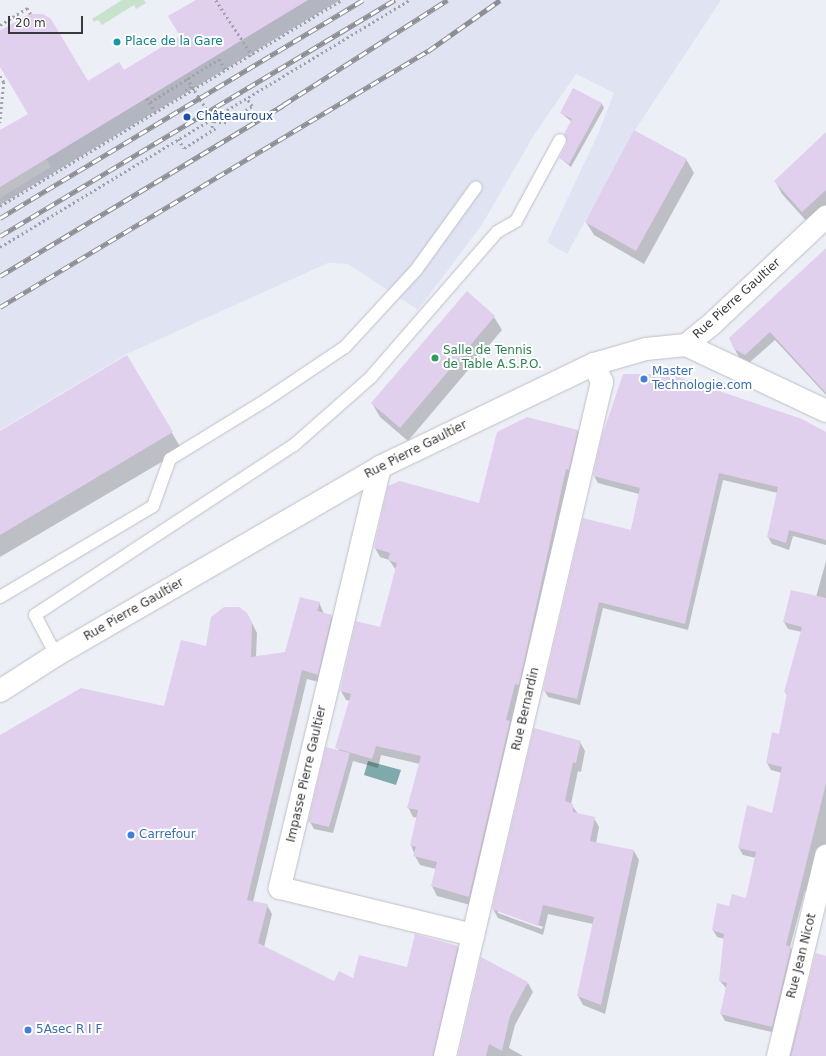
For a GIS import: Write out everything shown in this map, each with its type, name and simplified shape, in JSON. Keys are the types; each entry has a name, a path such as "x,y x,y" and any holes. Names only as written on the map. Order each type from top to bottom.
{"street":[{"name":"Rue Pierre Gaultier","path":"0,691 56,655 380,467 594,364 646,349 686,345 714,322 826,217"},
{"path":"686,345 826,411"},
{"name":"Rue Bernardin","path":"445,1056 602,382 594,364"},
{"name":"Impasse Pierre Gaultier","path":"380,467 280,888 474,935"},
{"name":"Rue Jean Nicot","path":"778,1056 826,856"}],"lane":[{"path":"56,655 35,615 294,445 371,377 497,232 516,221 560,140"},
{"path":"0,597 152,506 170,459 266,400 345,347 416,270 476,187"}],"path":[{"path":"216,0 252,55"},
{"path":"0,206 342,0"},
{"path":"0,247 409,0"},
{"path":"0,25 27,8 31,14"},
{"path":"150,102 219,58 226,70"},
{"path":"0,76 4,82 0,123"},
{"path":"187,78 213,119 224,123 252,106 246,98"},
{"path":"192,86 185,90 192,86 194,89"},
{"path":"147,98 156,113"},
{"path":"178,139 184,148 211,131 213,119"}],"shaded area":[{"path":"196,0 721,0 635,130 567,254 547,242 598,134 614,93 576,74 536,132 481,226 418,310 348,264 328,263 127,354 0,430 0,198 51,167 28,128 50,104 119,62 124,70 180,36 168,16"}],"green space":[{"path":"122,0 144,0 146,3 136,9 134,5 102,25 98,20 94,22 92,19"}],"water":[{"path":"368,761 401,770 396,785 364,775"}],"building":[{"path":"196,0 308,0 0,187 0,130 28,114 0,67 0,31 29,14 43,14 51,19 88,81 119,62 124,70 180,36 168,16"},
{"path":"573,88 602,103 569,164 559,158 567,143 564,134 572,119 560,113"},
{"path":"634,130 687,159 636,251 585,222"},
{"path":"826,132 826,190 802,212 774,181"},
{"path":"826,248 826,393 770,332 745,355 734,349 729,338"},
{"path":"467,291 495,316 400,428 371,403"},
{"path":"127,355 173,432 0,535 0,431"},
{"path":"623,374 669,374 802,419 826,432 826,540 789,530 786,543 767,537 778,487 719,473 685,624 599,602 577,699 543,691 583,518 631,530 640,488 593,476 602,436"},
{"path":"527,417 578,430 569,470 566,469 519,685 515,684 506,720 510,721 469,897 431,886 437,862 413,856 416,847 410,845 418,810 407,808 421,756 376,746 372,759 335,748 351,694 340,691 356,621 380,627 397,563 388,560 390,553 374,548 388,486 400,481 479,503 497,432"},
{"path":"791,590 826,598 826,783 786,945 791,947 772,1027 720,1014 727,983 719,981 724,934 712,930 717,903 729,906 732,894 746,898 756,852 738,848 747,805 772,813 782,767 766,763 772,732 779,734 787,693 784,692 802,627 783,622"},
{"name":"Carrefour","path":"300,597 320,602 317,611 332,615 318,675 302,670 247,900 268,904 258,943 334,981 339,971 353,978 359,955 407,967 415,934 458,946 433,1056 0,1056 0,735 81,688 164,706 181,640 206,646 211,617 224,607 239,607 247,613 252,622 251,657 285,652"},
{"path":"534,728 581,741 576,763 573,762 565,801 573,804 573,812 595,817 590,841 634,850 601,1005 577,996 594,917 543,905 538,926 492,909"},
{"path":"326,747 350,753 329,827 308,822"},
{"path":"816,953 826,956 826,1056 791,1056"},
{"path":"481,957 528,982 510,1016 502,1051 489,1044 486,1056 458,1056"}],"railway":[{"path":"0,218 363,0"},
{"path":"0,236 395,0"},
{"path":"0,276 283,105 447,0"},
{"path":"0,307 428,51 500,0"}],"place":[{"name":"Place de la Gare","path":"117,42"},
{"name":"Châteauroux","path":"187,117"},
{"name":"Salle de Tennis de Table A.S.P.O.","path":"435,358"},
{"name":"Master Technologie.com","path":"644,379"},
{"name":"Carrefour","path":"131,835"},
{"name":"5Asec R I F","path":"28,1030"}]}
